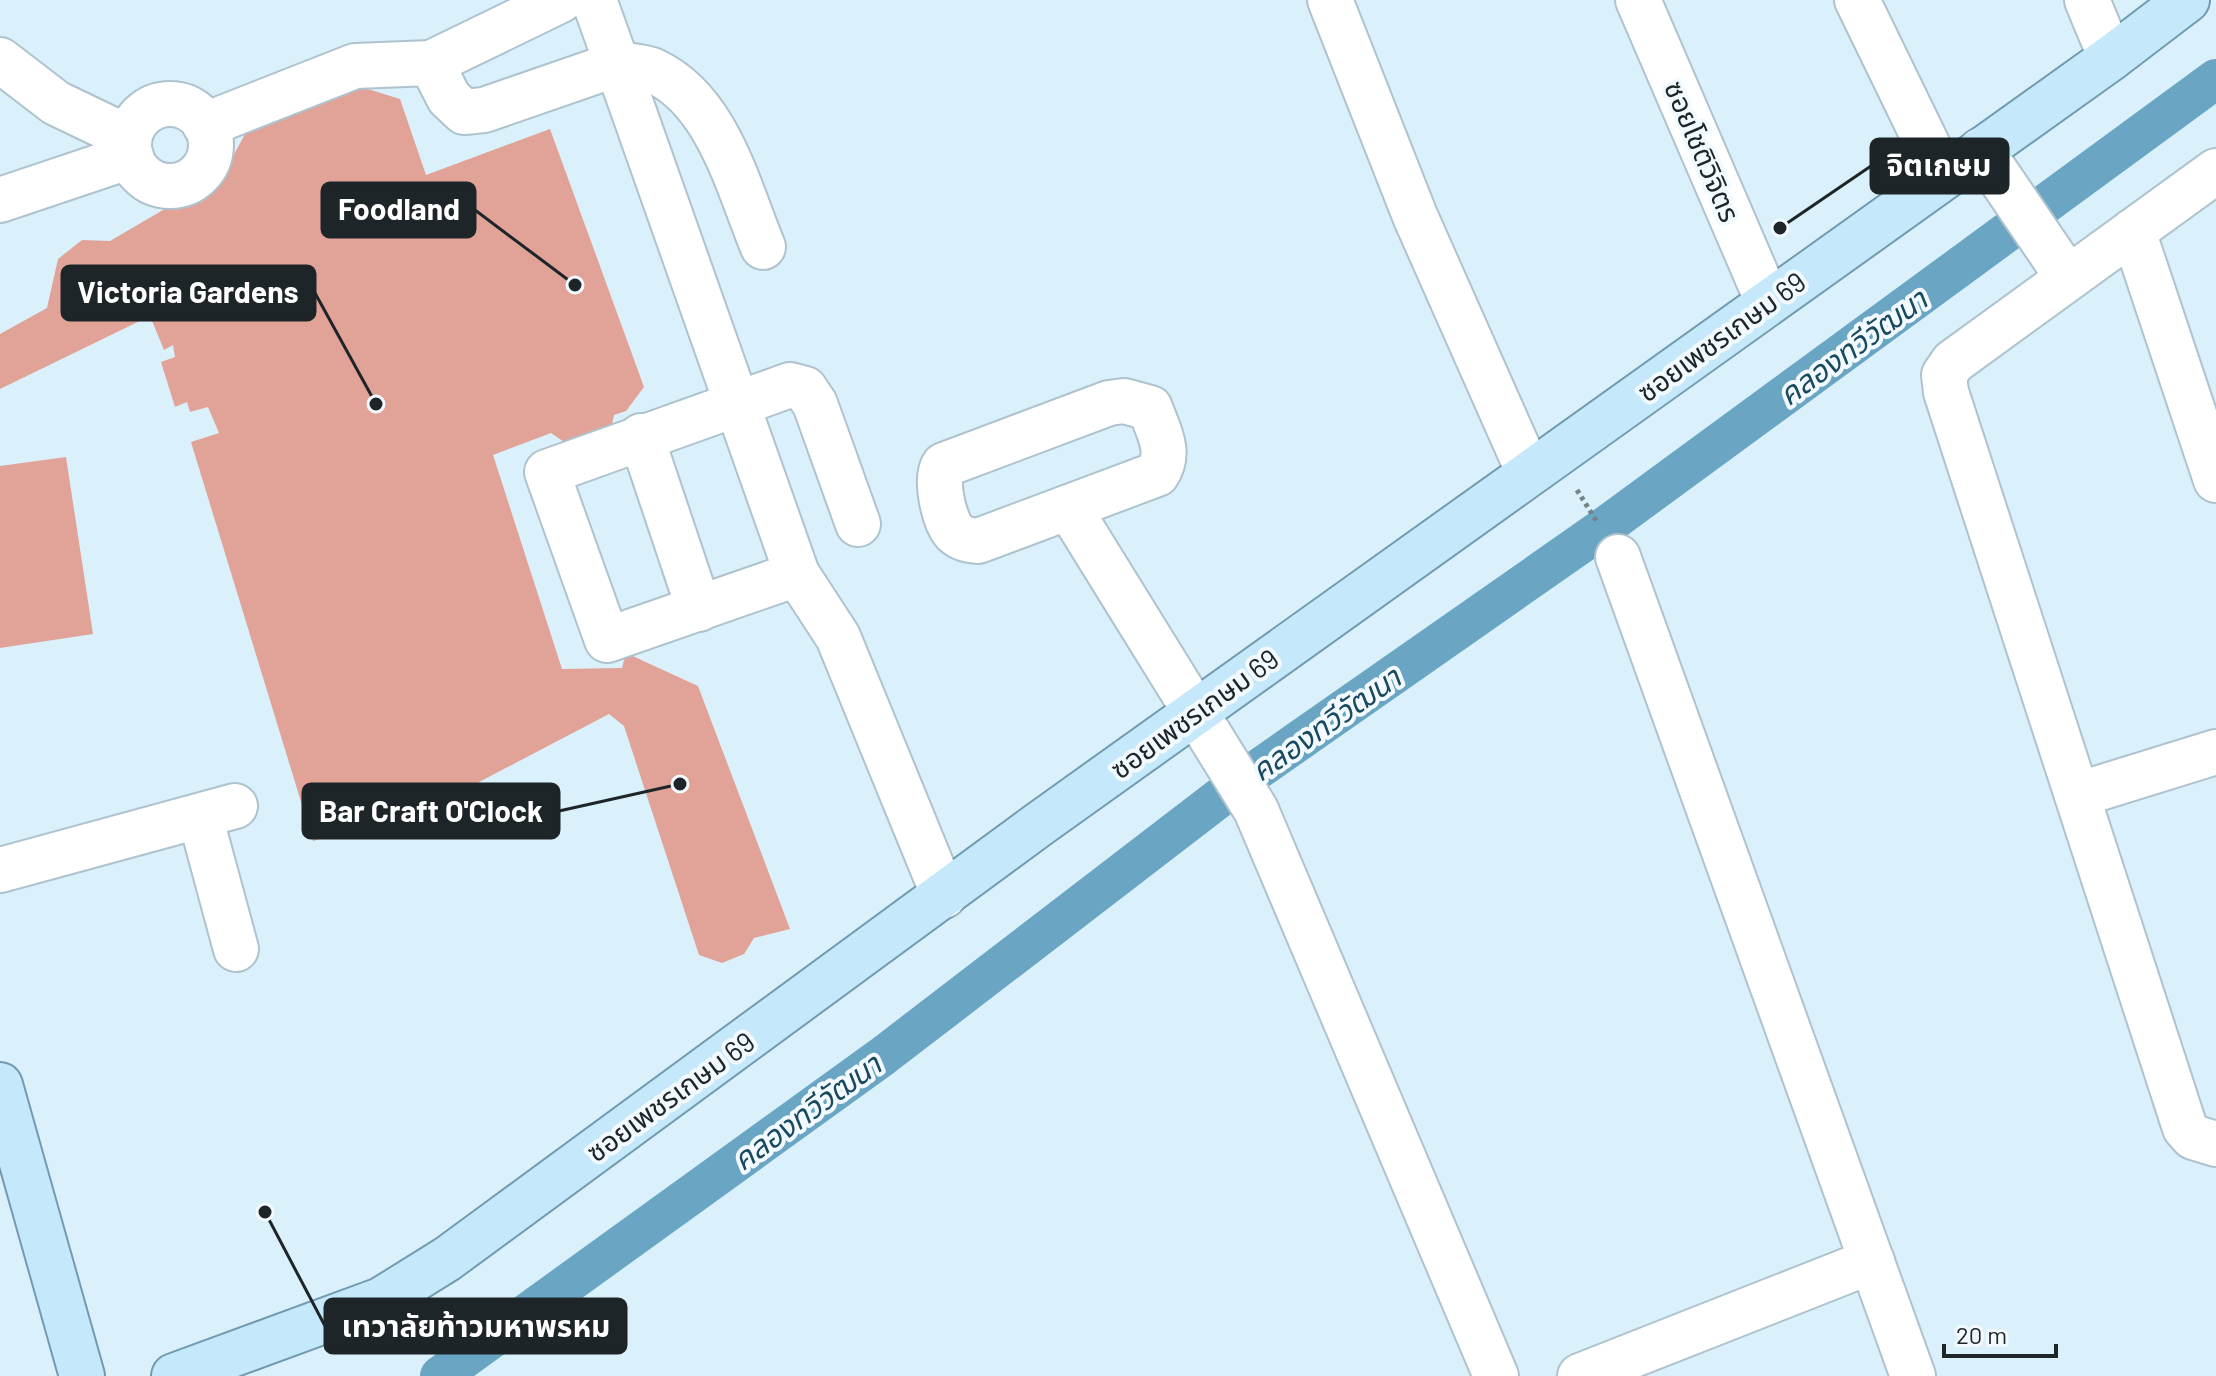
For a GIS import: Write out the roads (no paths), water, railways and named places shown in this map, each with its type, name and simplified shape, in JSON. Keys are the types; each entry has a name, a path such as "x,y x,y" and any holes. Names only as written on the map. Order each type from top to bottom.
{"main road":[{"name":"ซอยเพชรเกษม 69","path":"174,1376 381,1300 460,1250 944,896 1206,728 1529,473 1943,177 1991,163 2111,58 2187,0"},
{"path":"0,1085 82,1376"}],"street":[{"path":"205,125 355,66 431,63 561,0"},
{"path":"594,0 797,574 838,637 944,896"},
{"path":"1330,0 1415,216 1529,473"},
{"name":"ซอยโชติวิจิตร","path":"1638,0 1768,302"},
{"path":"1857,0 1943,177"},
{"path":"2087,0 2111,58"},
{"path":"0,60 56,103 130,147 143,176 155,183 183,183 205,166 210,152 205,125 188,108 165,104 143,113 130,147 0,200"},
{"path":"431,63 449,98 464,112 484,110 617,64 652,70 683,89 710,124 763,247"},
{"path":"1991,163 2068,278"},
{"path":"2216,171 1953,362 1944,375 1946,392 2185,1128 2193,1137 2216,1144"},
{"path":"2133,231 2216,480"},
{"path":"797,574 607,640 547,472 790,385 805,389 815,404 858,524"},
{"path":"1124,401 1150,408 1165,451 1164,464 1157,474 1069,508 978,541 964,539 953,531 938,486 939,472 952,462 1109,403 1124,401"},
{"path":"641,436 699,609"},
{"path":"1069,508 1256,810 1496,1376"},
{"path":"1618,557 1913,1376"},
{"path":"2077,795 2216,752"},
{"path":"0,870 217,811 236,949"},
{"path":"1580,1376 1872,1261"}],"waterway":[{"name":"คลองทวีวัฒนา","path":"440,1376 883,1056 1240,782 1599,531 2216,79"}],"place":[{"name":"จิตเกษม","path":"1780,228"},
{"name":"Foodland","path":"575,285"},
{"name":"Victoria Gardens","path":"376,404"},
{"name":"Bar Craft O'Clock","path":"680,784"},
{"name":"เทวาลัยท้าวมหาพรหม","path":"265,1212"}]}
